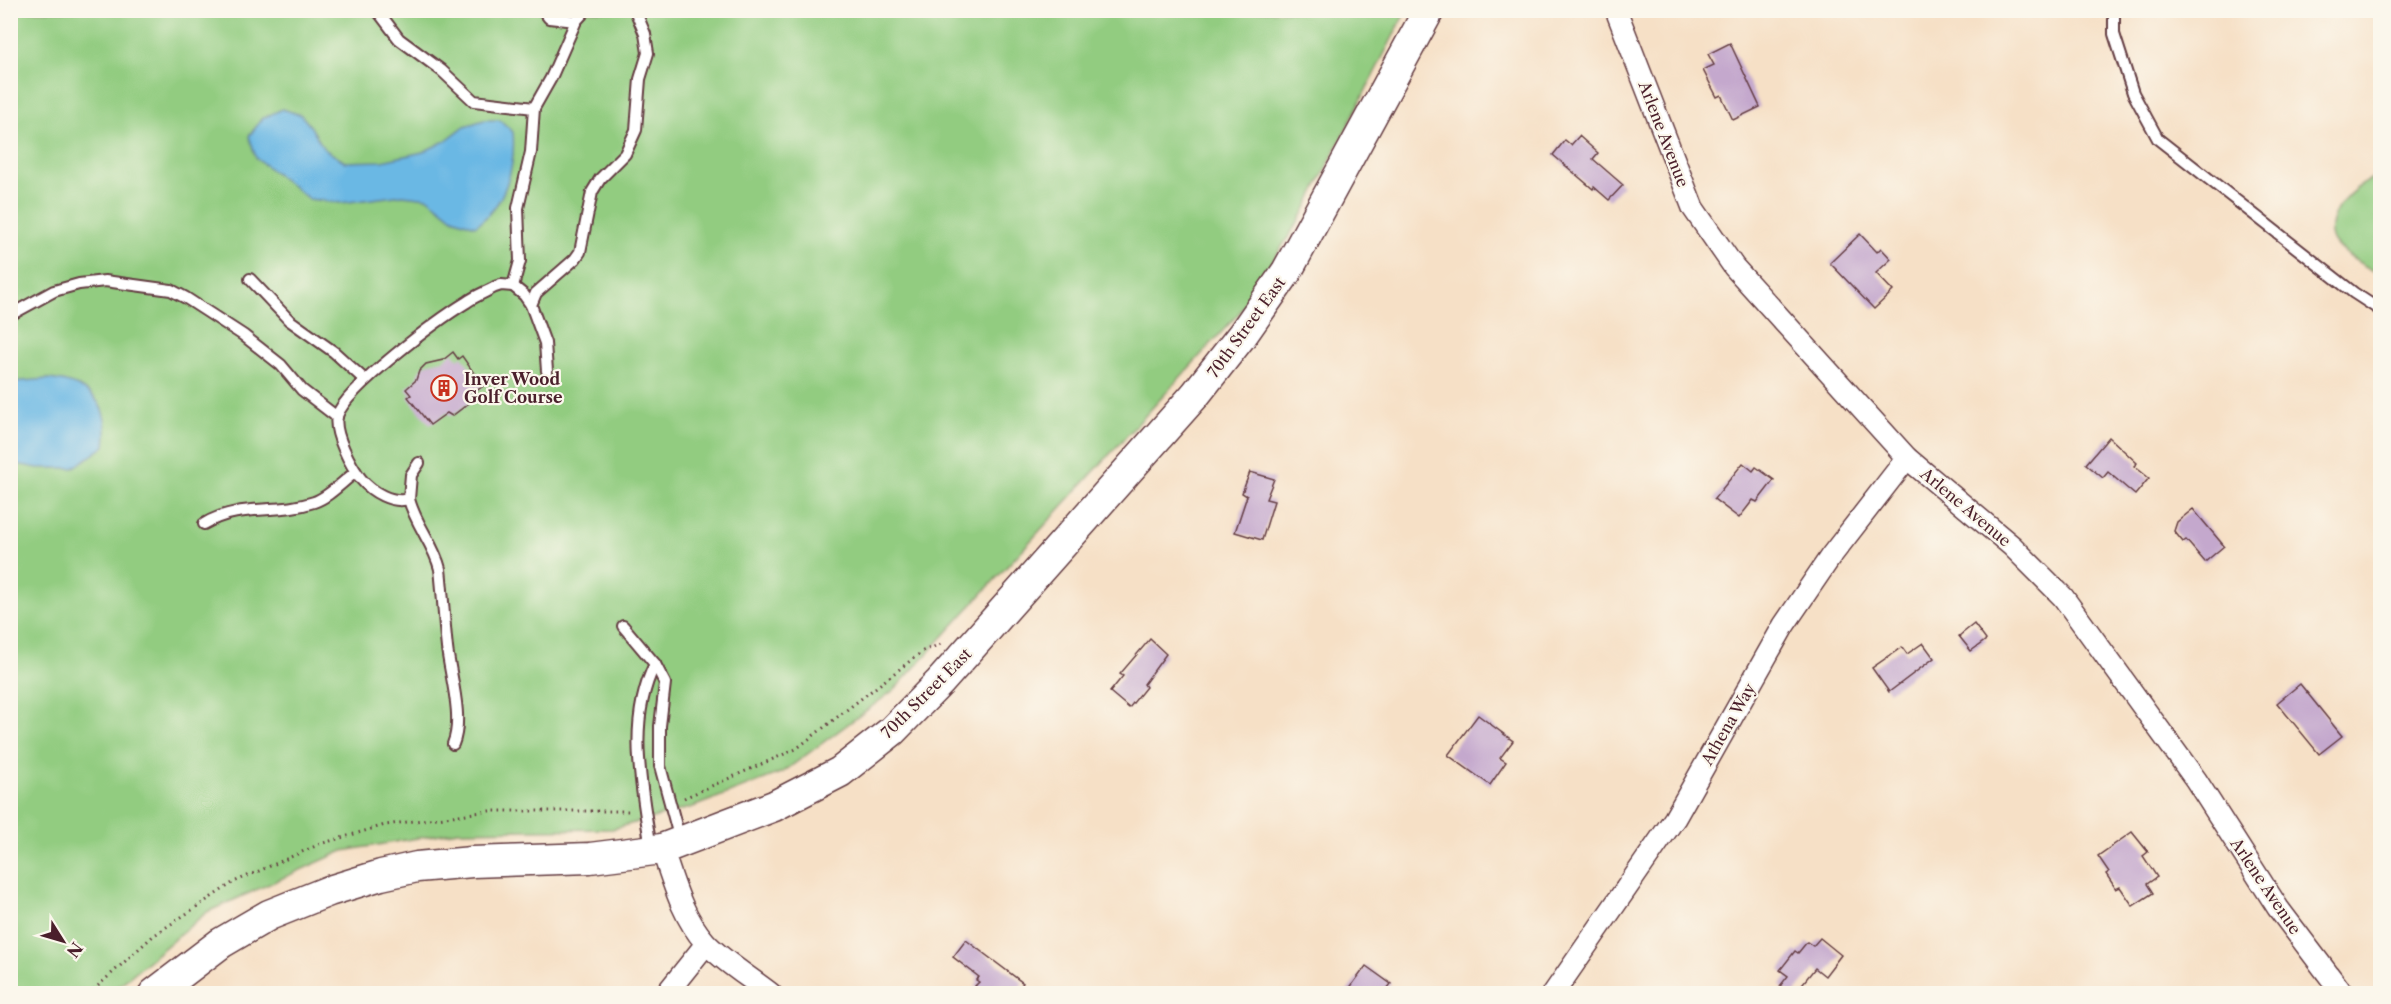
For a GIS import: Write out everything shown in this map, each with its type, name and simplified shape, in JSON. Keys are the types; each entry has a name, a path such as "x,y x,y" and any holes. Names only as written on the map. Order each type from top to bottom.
{"main road":[{"name":"70th Street East","path":"154,993 221,943 269,915 320,894 381,875 417,867 472,862 555,861 665,848 774,806 840,772 892,731 1009,606 1196,395 1287,271 1429,10"}],"street":[{"name":"Arlene Avenue","path":"1616,10 1692,208 1734,267 1907,458 2012,546 2063,597 2196,780 2277,908 2343,993"},
{"name":"Athena Way","path":"1553,993 1675,818 1784,626 1831,556 1907,458"},
{"path":"665,848 677,894 692,926 706,944 771,993"},
{"path":"666,993 706,944"}],"lane":[{"path":"378,10 399,39 441,70 474,101 534,108"},
{"path":"543,10 549,18 576,21"},
{"path":"513,286 520,261 518,208 531,152 534,108 551,78 576,21 586,10"},
{"path":"531,305 536,293 580,252 592,192 600,178 625,154 633,139 638,118 640,79 648,53 645,34 635,10"},
{"path":"2114,10 2114,34 2133,93 2158,139 2354,293 2380,310"},
{"path":"250,279 289,320 334,352 365,380"},
{"path":"10,315 54,291 79,284 105,281 171,290 243,335 281,365 302,390 337,417"},
{"path":"409,499 396,500 377,493 356,472 343,446 337,417 348,397 365,380 468,300 501,285 513,286 531,305 545,343 547,371"},
{"path":"419,463 411,475 409,499 412,511 435,554 440,569 447,649 455,698 456,736 453,744"},
{"path":"204,524 221,515 241,510 312,503 356,472"},
{"path":"623,626 655,664 665,683 660,726 660,766 669,805 665,848"},
{"path":"655,664 647,680 638,730 638,756 645,811 665,848"}],"path":[{"path":"669,805 796,749 923,651 946,642"},
{"path":"89,993 153,936 234,882 320,844 385,825 489,811 645,811"}],"green space":[{"name":"Inver Wood Golf Course","path":"10,11 1406,11 1303,214 1240,312 894,690 783,772 693,807 612,829 458,831 343,851 207,912 109,994 11,993"},
{"path":"2375,178 2380,178 2380,274 2353,259 2340,248 2332,238 2331,228 2337,210 2343,201 2359,187"}],"water":[{"path":"282,109 301,115 324,149 345,162 382,161 423,152 445,141 465,126 484,120 500,120 513,132 513,159 510,172 501,197 494,208 475,226 453,218 428,198 403,195 341,203 309,199 256,158 249,136 263,118"},
{"path":"48,379 63,381 86,391 101,407 105,418 105,446 73,468 38,468 11,463 11,382"}],"building":[{"path":"1730,43 1760,107 1733,120 1721,95 1717,97 1703,70 1714,65 1708,54"},
{"path":"1579,136 1598,153 1593,159 1623,185 1609,200 1553,155 1565,140 1571,145"},
{"path":"1860,234 1877,252 1881,248 1891,259 1876,273 1893,291 1874,309 1830,263"},
{"name":"Inver Wood Golf Course","path":"453,352 458,359 462,356 483,386 467,398 469,403 452,416 447,413 430,425 408,397 411,395 406,389 416,380 419,371 426,364 443,360"},
{"path":"2109,437 2137,463 2134,466 2149,478 2135,495 2108,472 2103,478 2086,464"},
{"path":"1743,463 1753,471 1756,467 1774,480 1757,502 1753,500 1739,518 1714,499"},
{"path":"1250,472 1274,479 1266,499 1274,501 1262,540 1235,532 1247,496 1242,493"},
{"path":"2193,509 2224,546 2205,562 2186,540 2183,542 2174,531 2177,522"},
{"path":"1974,624 1986,640 1971,651 1959,636"},
{"path":"1150,639 1166,654 1144,684 1146,687 1129,708 1110,692 1123,676 1120,674"},
{"path":"1923,643 1934,658 1889,692 1872,668 1902,647 1907,654"},
{"path":"2300,684 2342,736 2319,754 2277,703"},
{"path":"1478,715 1513,741 1500,758 1506,762 1490,785 1448,755"},
{"path":"2132,832 2148,852 2143,856 2157,877 2147,884 2153,893 2133,906 2120,887 2116,889 2106,874 2109,872 2098,856"},
{"path":"1820,938 1841,955 1825,976 1815,968 1795,993 1780,986 1788,976 1780,970 1795,951 1798,953 1807,942 1813,946"},
{"path":"966,940 1023,983 1015,993 985,993 975,986 979,982 976,980 979,977 953,957"},
{"path":"1366,966 1391,984 1384,993 1346,993"}],"place":[{"name":"Inver Wood Golf Course","path":"444,388"}]}
